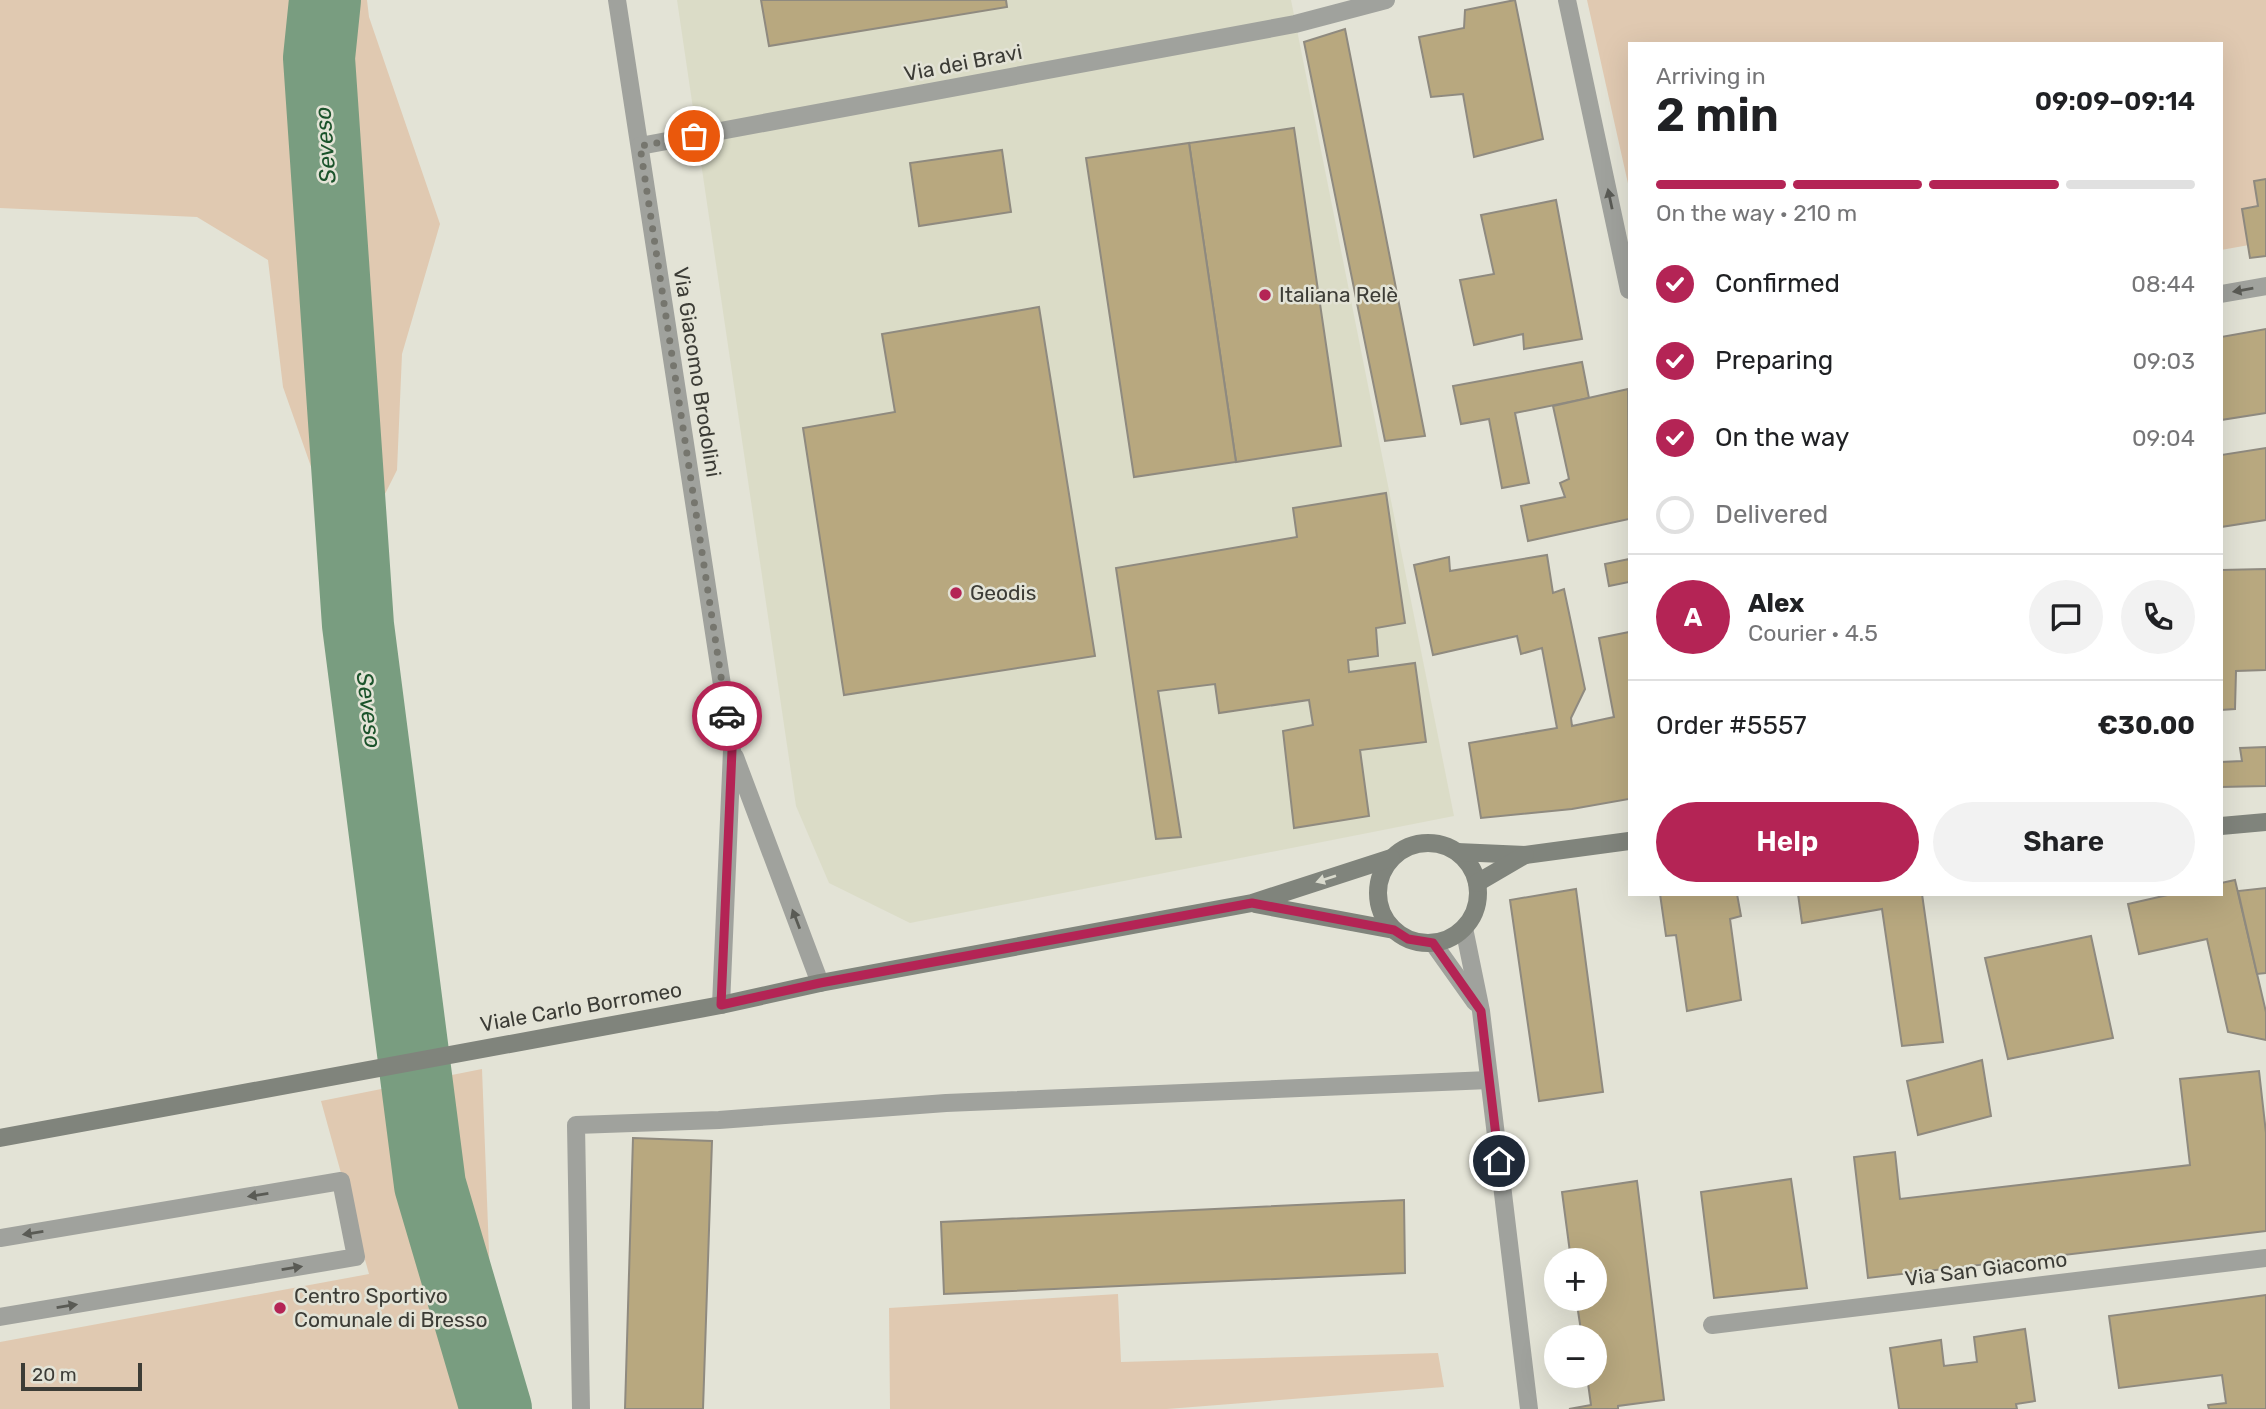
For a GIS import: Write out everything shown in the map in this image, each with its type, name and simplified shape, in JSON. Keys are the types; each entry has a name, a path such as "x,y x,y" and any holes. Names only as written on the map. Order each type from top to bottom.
{"street":[{"name":"Via Giacomo Brodolini","path":"617,0 732,750 721,1005"},
{"name":"Via dei Bravi","path":"640,146 1295,24 1387,0"},
{"path":"1567,0 1628,285"},
{"path":"2223,294 2266,285"},
{"name":"Via Giacomo Brodolini","path":"732,750 820,983"},
{"path":"2223,826 2266,822"},
{"path":"1457,852 1471,867 1477,883 1477,900 1472,917 1464,928 1449,938 1433,943 1408,939 1394,930 1383,916 1378,890 1381,873 1391,858 1405,848 1423,843 1440,845 1457,852 1525,855 1628,841"},
{"path":"1477,883 1525,855"},
{"name":"Viale Carlo Borromeo","path":"0,1138 721,1005 820,983 1252,903 1391,858"},
{"name":"Viale Carlo Borromeo","path":"1252,903 1394,930"},
{"path":"1464,928 1481,1011 1529,1409"},
{"path":"1433,943 1481,1011"},
{"path":"581,1409 576,1125 719,1120 960,1103 1489,1080"},
{"path":"0,1238 341,1181 356,1258 0,1317"},
{"name":"Via San Giacomo","path":"1712,1325 2266,1258"}],"shaded area":[{"path":"0,0 367,0 369,17 440,224 402,354 397,470 382,500 321,495 283,387 268,260 197,217 0,208"},
{"path":"677,0 1291,0 1454,816 910,923 829,883 796,806"},
{"path":"1587,0 2266,0 2266,242 2223,250 2223,42 1628,42 1628,184"},
{"path":"482,1069 495,1409 0,1409 0,1342 369,1274 321,1101"},
{"path":"1118,1294 1121,1362 1438,1353 1444,1387 1167,1409 890,1409 889,1308"}],"building":[{"path":"761,0 1006,0 1007,7 769,46"},
{"path":"1515,0 1543,139 1474,157 1463,94 1431,97 1419,37 1464,28 1465,10"},
{"path":"1345,29 1425,436 1385,441 1304,42"},
{"name":"Italiana Relè","path":"1294,128 1341,446 1236,462 1189,143"},
{"path":"1189,143 1236,462 1134,477 1086,158"},
{"path":"1002,150 1011,212 919,226 910,163"},
{"path":"2266,179 2266,256 2250,258 2242,209 2258,206 2254,181"},
{"path":"1556,200 1582,339 1524,349 1523,334 1474,345 1460,280 1494,274 1481,215"},
{"path":"1039,307 1095,656 844,695 803,428 895,412 882,334"},
{"path":"2266,329 2266,413 2223,420 2223,337"},
{"path":"1582,362 1589,398 1515,413 1529,483 1502,488 1489,419 1461,424 1453,386"},
{"path":"1628,389 1628,519 1528,541 1521,506 1565,497 1560,483 1569,479 1553,406"},
{"path":"2266,448 2266,520 2223,527 2223,455"},
{"path":"1386,493 1405,623 1376,628 1378,656 1348,660 1349,672 1415,663 1426,742 1360,750 1369,816 1294,828 1283,731 1313,725 1309,700 1219,713 1215,684 1158,691 1181,837 1156,839 1116,568 1297,537 1293,508"},
{"path":"1547,555 1553,593 1564,589 1585,689 1571,718 1572,726 1614,717 1599,638 1628,632 1628,799 1572,809 1481,818 1469,743 1557,728 1542,648 1521,654 1517,636 1433,655 1414,565 1449,557 1450,571"},
{"path":"1628,559 1628,582 1609,586 1605,564"},
{"path":"2266,569 2266,670 2236,671 2235,709 2223,710 2223,570"},
{"path":"2266,747 2266,786 2223,787 2223,762 2242,761 2240,748"},
{"path":"2235,880 2266,1012 2266,1040 2228,1032 2207,939 2139,954 2128,904 2163,896 2223,896 2223,883"},
{"path":"2266,888 2266,973 2257,974 2238,891"},
{"path":"1576,889 1603,1092 1539,1101 1510,900"},
{"path":"1660,896 1737,896 1741,916 1730,919 1741,1000 1687,1011 1676,935 1666,936"},
{"path":"1798,896 1922,896 1943,1042 1902,1046 1882,909 1802,923"},
{"path":"2091,936 2113,1038 2008,1059 1985,958"},
{"path":"1982,1060 1991,1116 1918,1135 1907,1081"},
{"path":"2259,1071 2266,1133 2266,1231 1868,1278 1854,1157 1895,1152 1900,1199 2190,1165 2180,1079"},
{"path":"633,1138 712,1141 703,1409 625,1409"},
{"path":"1791,1179 1807,1288 1714,1298 1701,1192"},
{"path":"1637,1181 1664,1400 1618,1406 1618,1409 1569,1409 1591,1405 1589,1388 1607,1388 1607,1325 1580,1325 1578,1311 1607,1311 1607,1248 1569,1248 1562,1192"},
{"path":"1404,1200 1405,1273 944,1294 941,1222"},
{"path":"2266,1295 2266,1409 2209,1409 2208,1405 2226,1403 2222,1375 2119,1388 2109,1316"},
{"path":"2025,1329 2035,1401 2016,1404 2017,1409 1899,1409 1890,1348 1941,1340 1944,1366 1977,1362 1974,1337"}],"waterway":[{"name":"Seveso","path":"325,0 319,58 358,625 430,1185 496,1409"}],"way so far":[{"path":"694,136 640,146 727,716"}],"place":[{"name":"Italiana Relè","path":"1265,295"},
{"name":"Geodis","path":"956,593"},
{"name":"Centro Sportivo Comunale di Bresso","path":"280,1308"}],"route":[{"path":"727,716 732,750 721,1005 820,983 1252,903 1394,930 1408,939 1433,943 1481,1011 1499,1161"}]}
